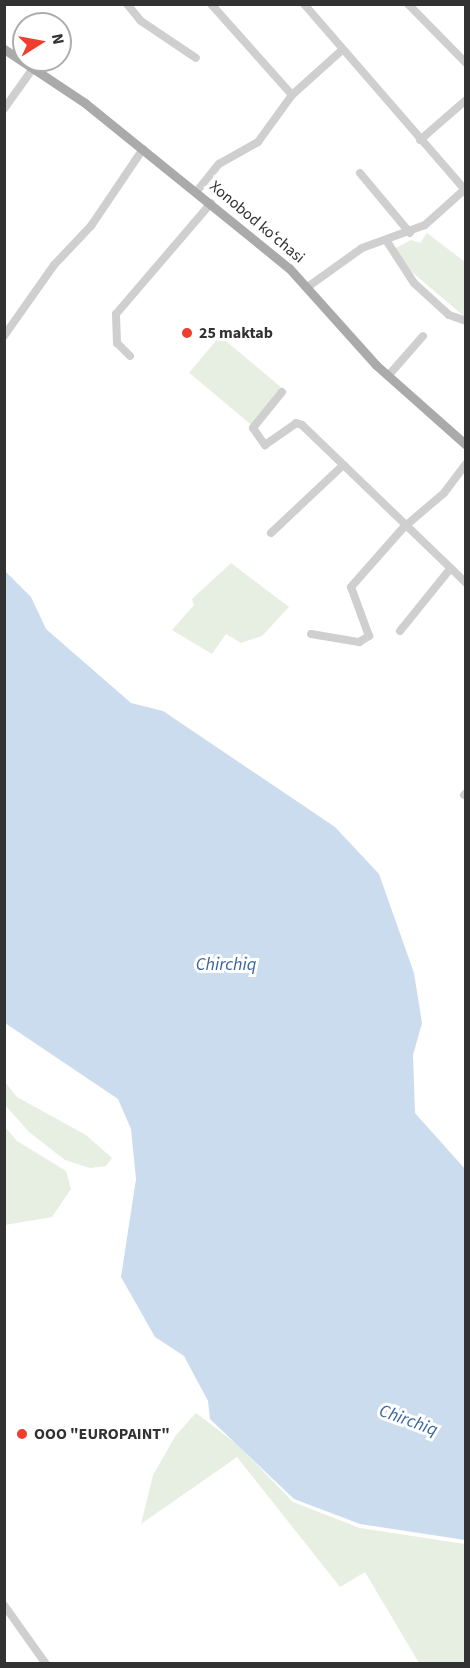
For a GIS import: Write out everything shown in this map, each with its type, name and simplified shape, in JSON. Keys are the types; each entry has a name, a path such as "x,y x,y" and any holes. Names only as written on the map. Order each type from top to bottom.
{"main road":[{"name":"Xonobod koʻchasi","path":"41,72 197,191 309,286 388,376 465,445"}],"street":[{"path":"128,4 141,21 196,58"},
{"path":"211,4 292,95"},
{"path":"304,4 465,191 410,233 362,249 309,286"},
{"path":"408,4 465,63"},
{"path":"197,191 219,164 258,142 292,95 342,50"},
{"path":"4,109 30,72"},
{"path":"420,140 465,100"},
{"path":"4,336 54,265 92,226 143,149"},
{"path":"360,173 410,233"},
{"path":"130,356 117,343 116,314 211,203"},
{"path":"386,240 414,283 449,315 465,321"},
{"path":"388,376 423,336"},
{"path":"282,392 254,432 268,447 299,423 403,528 465,583"},
{"path":"311,634 359,642 369,636 351,587 403,528 444,493 465,464"},
{"path":"271,533 342,466"},
{"path":"400,631 450,569"},
{"path":"4,1605 46,1664"}],"shaded area":[{"path":"427,233 465,262 465,317 400,262 394,249 411,240 420,243"},
{"path":"220,336 282,388 251,425 189,373"},
{"path":"231,563 289,607 262,636 241,643 226,634 212,654 172,630 194,605 192,599"},
{"path":"5,1082 17,1097 86,1135 112,1158 106,1166 90,1168 65,1160 29,1132 5,1105"},
{"path":"5,1127 17,1141 66,1171 71,1189 52,1217 5,1225"},
{"path":"196,1413 238,1445 293,1502 360,1528 465,1544 465,1663 419,1663 365,1572 340,1587 237,1457 141,1524 153,1475 176,1435"}],"water":[{"name":"Chirchiq","path":"4,570 31,597 46,629 131,703 163,711 335,827 379,874 414,973 422,1023 413,1055 415,1113 465,1169 465,1540 360,1524 294,1499 210,1419 208,1401 184,1356 155,1337 121,1277 136,1179 131,1129 118,1099 5,1023"}],"place":[{"name":"25 maktab","path":"187,333"},
{"name":"OOO \"EUROPAINT\"","path":"22,1434"}]}
